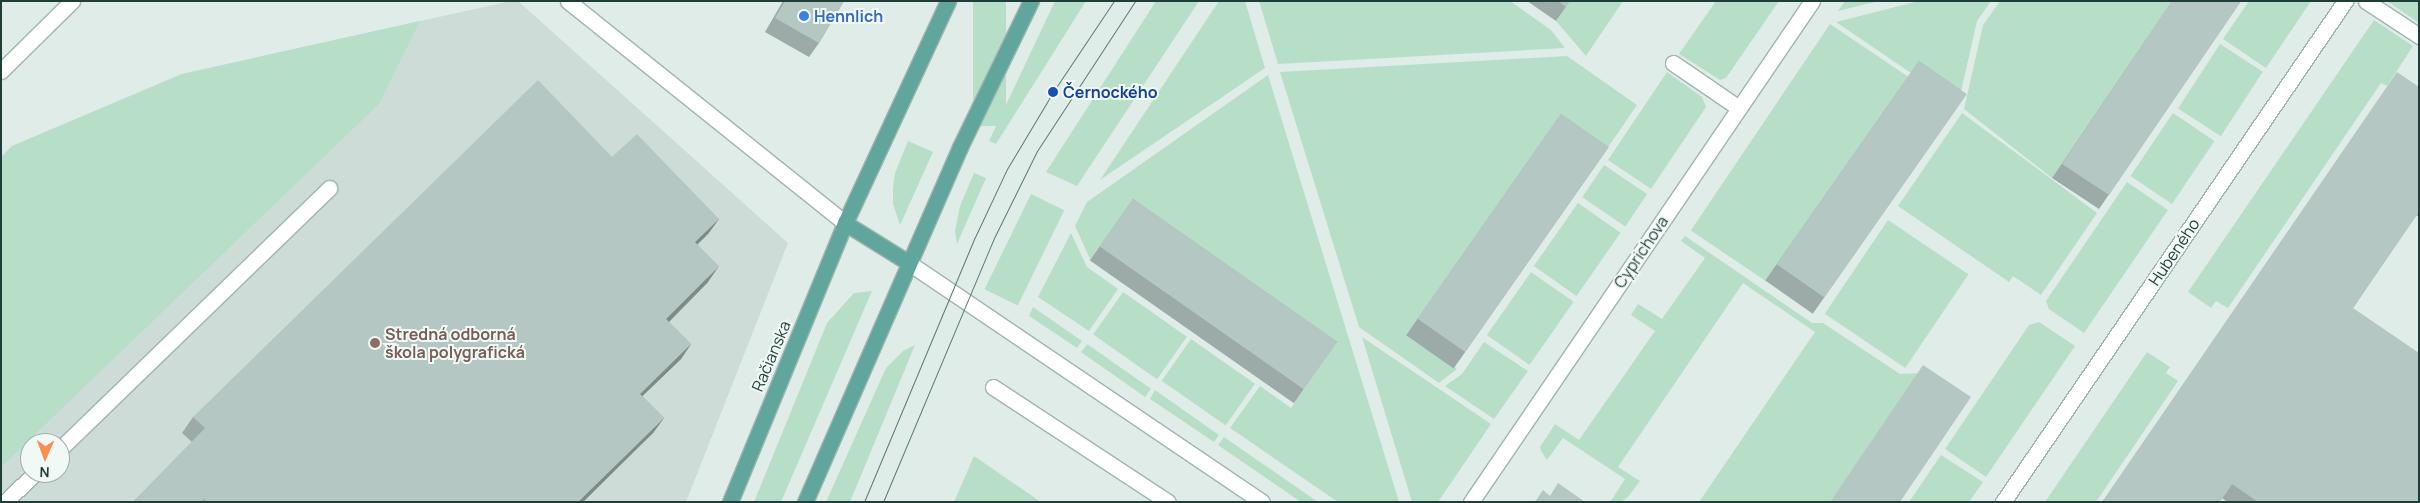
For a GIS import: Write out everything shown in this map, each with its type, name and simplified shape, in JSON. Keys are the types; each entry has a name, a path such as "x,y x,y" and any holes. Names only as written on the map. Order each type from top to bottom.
{"main road":[{"name":"Račianska","path":"730,502 845,223 948,1"},
{"path":"805,502 960,147 1031,1"},
{"path":"845,223 909,263"}],"street":[{"path":"1,71 72,1"},
{"path":"568,1 845,223"},
{"name":"Cyprichova","path":"1470,502 1812,1"},
{"name":"Hubeného","path":"2003,502 2344,1"},
{"path":"2366,1 2419,36"},
{"path":"1674,63 1739,108"},
{"path":"70,439 329,188"},
{"path":"909,263 1262,502"},
{"path":"993,387 1168,502"},
{"path":"6,502 25,483"}],"shaded area":[{"name":"Stredná odborná škola polygrafická","path":"518,1 788,243 686,502 1,502 1,157 12,146 181,74"}],"green space":[{"path":"973,1 1006,1 1006,126 973,126"},
{"path":"1055,1 1086,1 996,144 989,141"},
{"path":"1156,1 1199,1 1077,186 1046,172"},
{"path":"1219,1 1245,1 1265,68 1100,180"},
{"path":"1259,1 1510,1 1551,30 1565,48 1278,64"},
{"path":"1570,1 1623,1 1586,56 1556,21"},
{"path":"1716,1 1779,1 1726,78 1720,80 1679,54"},
{"path":"1845,1 1879,1 1838,11"},
{"path":"1919,1 1991,1 1977,21 1958,105 1836,22"},
{"path":"2000,1 2172,1 2052,178 1964,109 1983,25"},
{"path":"2249,1 2311,1 2266,68 2223,39"},
{"path":"2387,1 2419,1 2419,23"},
{"path":"2374,20 2413,46 2387,86 2381,83 2228,308 2216,301 2211,308 2188,292"},
{"path":"420,21 379,104 36,433 20,433 20,449 1,467 1,157 12,146 183,74"},
{"path":"1830,24 1908,77 1769,283 1691,230"},
{"path":"2220,44 2263,72 2221,136 2178,109"},
{"path":"1567,56 1637,105 1598,162 1409,337 1457,369 1439,383 1359,327 1280,72"},
{"path":"1667,72 1702,97 1706,107 1651,189 1608,160"},
{"path":"1268,75 1399,502 1338,502 1230,428 1260,386 1291,408 1328,355 1124,214 1091,261 1075,226 1087,202"},
{"path":"1962,113 2097,213 2041,295 2013,276 2009,282 1898,206"},
{"path":"2173,113 2214,141 2172,204 2131,176"},
{"path":"908,141 933,152 900,225 893,204 893,188 895,173"},
{"path":"1604,165 1647,194 1625,226 1582,197"},
{"path":"974,173 986,178 957,244 955,231 960,206"},
{"path":"2127,182 2168,210 2084,333 2049,309 2046,301"},
{"path":"1031,194 1064,210 1018,305 985,289"},
{"path":"1578,203 1621,233 1576,296 1534,266"},
{"path":"1888,220 1968,274 1905,368 1825,314"},
{"path":"1071,233 1087,267 1118,289 1089,331 1038,297"},
{"path":"1685,236 1812,323 1823,323 1900,374 1922,373 1830,502 1699,502 1815,332 1743,283 1618,467 1640,481 1628,497 1621,502 1610,502 1625,479 1563,438 1547,460 1541,451 1540,447 1555,424 1579,440 1655,331 1631,315 1638,304 1662,319 1705,258 1681,241"},
{"path":"1531,272 1574,302 1529,365 1487,335"},
{"path":"872,291 781,502 754,502 827,323 854,293"},
{"path":"1123,292 1187,337 1157,379 1093,335"},
{"path":"1033,307 1082,341 1077,348 1029,316"},
{"path":"2039,322 2075,346 1986,477 1945,449 2029,325"},
{"path":"1362,337 1491,424 1438,502 1412,502"},
{"path":"1191,339 1255,384 1226,426 1162,381"},
{"path":"1484,342 1528,371 1494,419 1445,386 1462,374"},
{"path":"1087,344 1151,389 1145,397 1081,352"},
{"path":"915,345 850,502 826,502 886,368 903,351"},
{"path":"2147,352 2170,367 2166,373 2178,381 2096,502 2045,502"},
{"path":"1155,390 1219,435 1214,442 1150,399"},
{"path":"1224,437 1318,502 1301,502 1218,445"},
{"path":"1941,455 1983,482 1969,502 1909,502"},
{"path":"974,456 1041,502 954,502"}],"building":[{"name":"Hennlich","path":"785,1 844,1 819,43 775,18"},
{"path":"1558,1 1570,1 1566,7"},
{"path":"2172,1 2241,1 2109,195 2062,164"},
{"path":"1919,61 1967,94 1824,297 1777,264"},
{"path":"2397,72 2419,87 2419,212 2353,308 2419,353 2419,502 2258,502 2232,484 2220,502 2102,502"},
{"path":"538,80 612,157 637,134 719,219 695,242 719,266 666,319 691,344 640,394 664,418 578,502 207,502 204,499 201,502 133,502 205,428 193,417"},
{"path":"1561,114 1609,147 1465,352 1418,319"},
{"path":"1133,199 1337,342 1304,389 1100,247"},
{"path":"1923,365 1971,397 1900,502 1830,502"},
{"path":"1558,483 1585,502 1535,502 1543,490 1550,496"}],"tram line":[{"path":"864,502 975,237 1007,169 1053,92 1114,1"},
{"path":"883,502 994,238 1037,151 1135,1"}],"place":[{"name":"Hennlich","path":"804,16"},
{"name":"Černockého","path":"1053,92"},
{"name":"Stredná odborná škola polygrafická","path":"375,343"}]}
